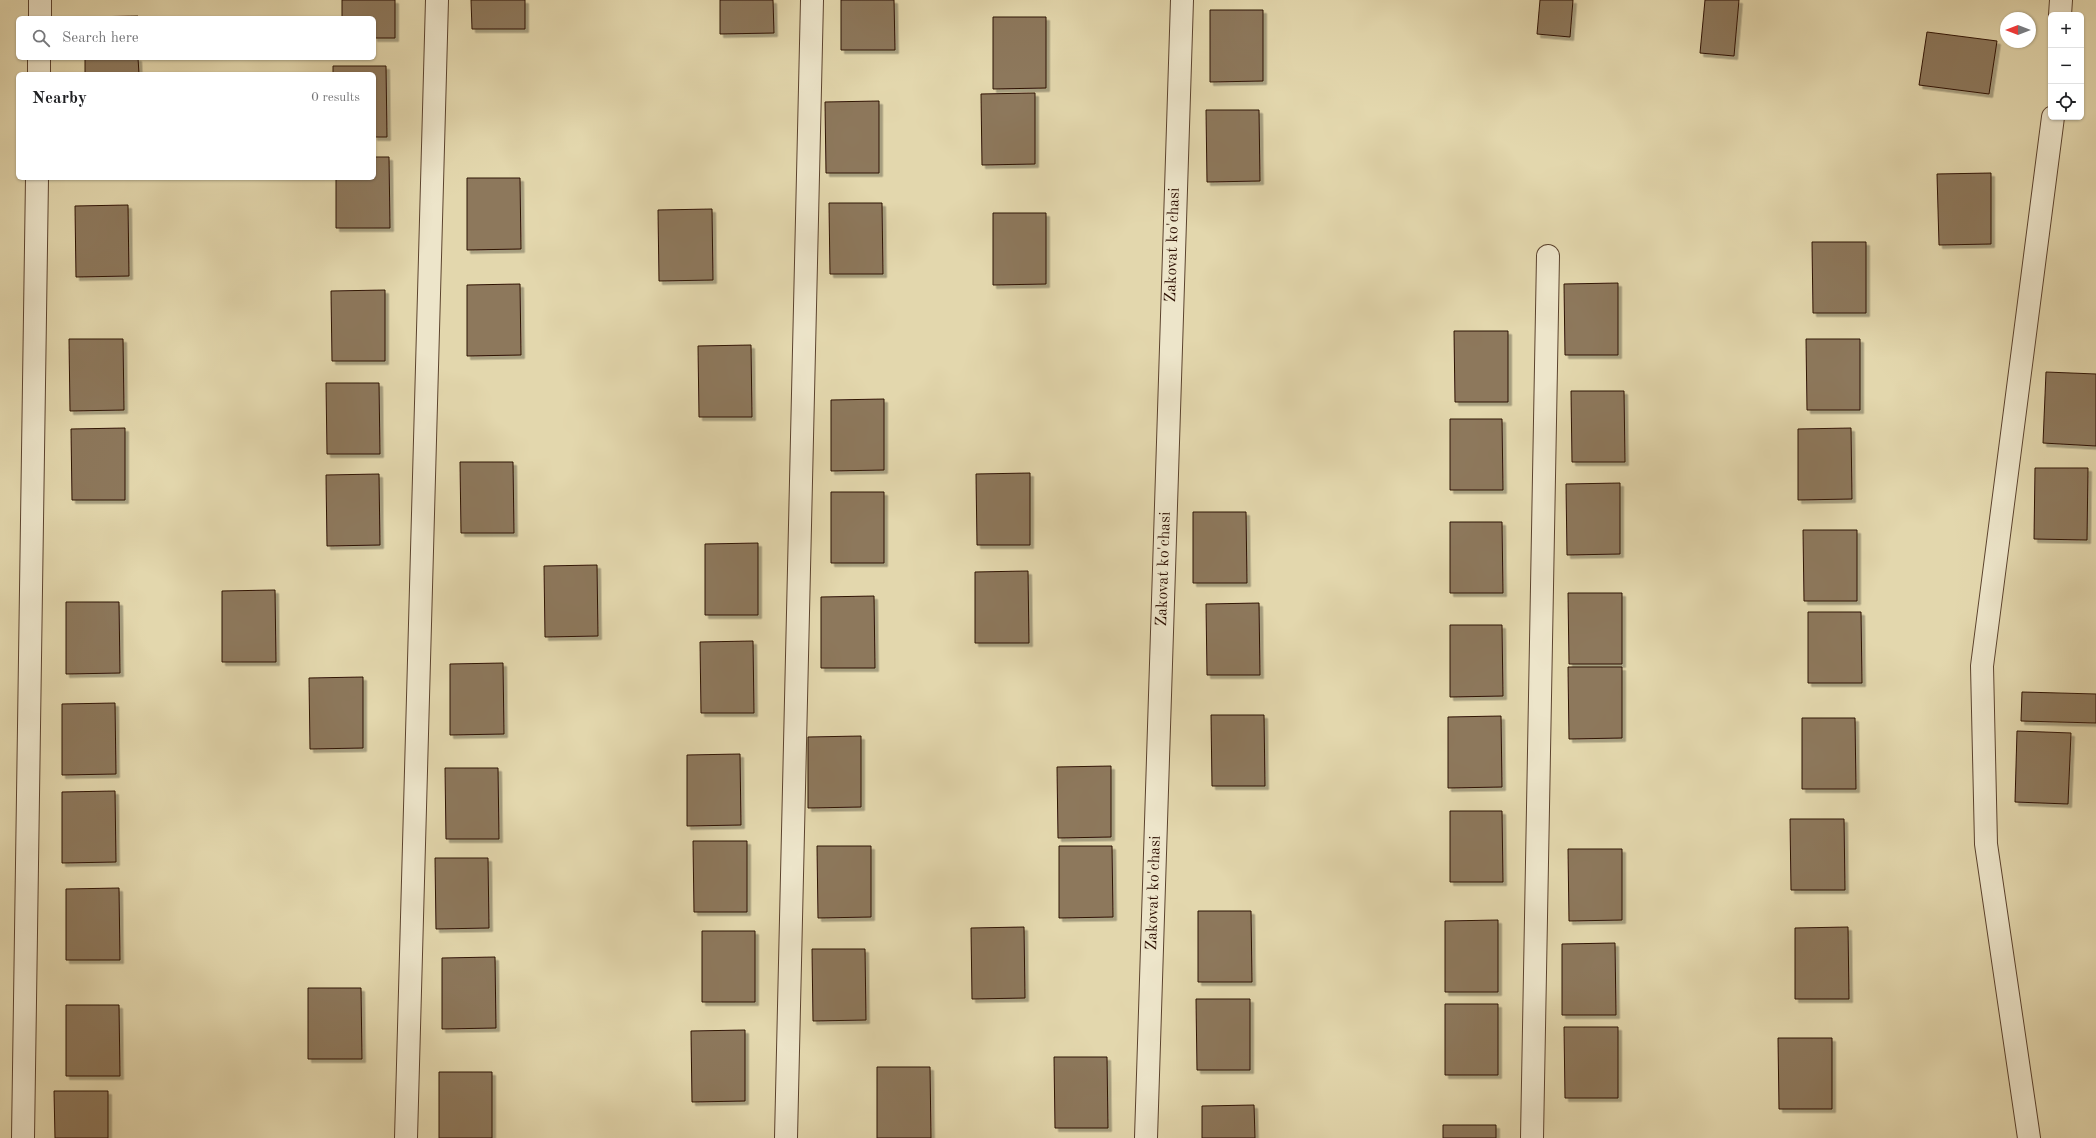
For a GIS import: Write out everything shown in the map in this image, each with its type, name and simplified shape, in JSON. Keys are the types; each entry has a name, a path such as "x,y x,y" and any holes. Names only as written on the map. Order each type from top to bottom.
{"street":[{"path":"40,0 40,16"},
{"path":"406,1138 437,0"},
{"path":"786,1138 812,0"},
{"name":"Zakovat ko'chasi","path":"1146,1138 1182,0"},
{"path":"2060,12 2061,0"},
{"path":"39,60 39,72"},
{"path":"2029,1138 1986,844 1982,666 2053,120"},
{"path":"23,1138 38,180"},
{"path":"1532,1138 1548,256"}],"building":[{"path":"342,0 395,0 395,38 376,38 376,16 342,16"},
{"path":"471,0 525,0 525,29 472,29"},
{"path":"720,0 773,0 774,33 720,34"},
{"path":"841,0 894,0 895,50 841,50"},
{"path":"1540,0 1573,0 1570,37 1537,34"},
{"path":"1705,0 1739,0 1734,56 1700,53"},
{"path":"1210,10 1263,10 1263,81 1210,82"},
{"path":"993,17 1046,17 1046,88 993,89"},
{"path":"1927,32 1997,41 1989,94 1919,85"},
{"path":"85,60 138,60 139,72 85,72"},
{"path":"333,66 386,66 387,137 376,137 376,72 333,72"},
{"path":"1035,93 1035,164 982,165 981,94"},
{"path":"879,101 879,173 826,173 825,102"},
{"path":"1206,110 1259,110 1260,181 1207,182"},
{"path":"376,157 389,157 390,228 336,228 336,180 376,180"},
{"path":"1991,173 1991,244 1939,245 1937,174"},
{"path":"467,178 520,178 521,249 467,250"},
{"path":"829,203 882,203 883,274 830,274"},
{"path":"128,205 129,276 76,277 75,206"},
{"path":"712,209 713,280 659,281 658,210"},
{"path":"993,213 1046,213 1046,284 993,285"},
{"path":"1812,242 1866,242 1866,313 1813,313"},
{"path":"1618,283 1618,355 1565,355 1564,284"},
{"path":"520,284 521,355 467,356 467,285"},
{"path":"385,290 385,361 332,361 331,291"},
{"path":"1454,331 1508,331 1508,402 1455,402"},
{"path":"69,339 123,339 124,410 70,411"},
{"path":"1806,339 1860,339 1860,410 1807,410"},
{"path":"751,345 752,417 699,417 698,346"},
{"path":"2046,372 2096,374 2096,446 2043,443"},
{"path":"326,383 379,383 380,454 327,454"},
{"path":"1571,391 1624,391 1625,462 1572,462"},
{"path":"884,399 884,470 831,471 831,400"},
{"path":"1450,419 1502,419 1503,490 1450,490"},
{"path":"125,428 125,500 72,500 71,429"},
{"path":"1851,428 1852,499 1798,500 1798,429"},
{"path":"460,462 513,462 514,533 461,533"},
{"path":"2035,468 2088,468 2087,540 2034,539"},
{"path":"1030,473 1030,545 977,545 976,474"},
{"path":"379,474 380,545 327,546 326,475"},
{"path":"1620,483 1620,554 1567,555 1566,484"},
{"path":"831,492 884,492 884,563 831,563"},
{"path":"1193,512 1246,512 1247,583 1193,583"},
{"path":"1450,522 1502,522 1503,593 1450,593"},
{"path":"1803,530 1857,530 1857,601 1804,601"},
{"path":"758,543 758,615 705,615 705,544"},
{"path":"597,565 598,636 545,637 544,566"},
{"path":"1028,571 1029,643 975,643 975,572"},
{"path":"275,590 276,662 222,662 222,591"},
{"path":"1568,593 1622,593 1622,664 1569,664"},
{"path":"874,596 875,668 821,668 821,597"},
{"path":"66,602 119,602 120,673 66,674"},
{"path":"1259,603 1260,675 1207,675 1206,604"},
{"path":"1808,612 1861,612 1862,683 1808,683"},
{"path":"1450,625 1502,625 1503,696 1450,697"},
{"path":"753,641 754,713 701,713 700,642"},
{"path":"503,663 504,734 450,735 450,664"},
{"path":"1568,667 1622,667 1622,738 1569,739"},
{"path":"363,677 363,748 310,749 309,678"},
{"path":"2022,692 2096,694 2096,723 2021,721"},
{"path":"115,703 116,774 62,775 62,704"},
{"path":"1211,715 1264,715 1265,786 1212,786"},
{"path":"1501,716 1502,787 1448,788 1448,717"},
{"path":"1802,718 1855,718 1856,789 1802,789"},
{"path":"2017,731 2071,733 2068,804 2015,802"},
{"path":"861,736 861,807 808,808 808,737"},
{"path":"740,754 741,825 687,826 687,755"},
{"path":"1111,766 1111,837 1058,838 1057,767"},
{"path":"445,768 498,768 499,839 446,839"},
{"path":"115,791 116,862 62,863 62,792"},
{"path":"1450,811 1502,811 1503,882 1450,882"},
{"path":"1790,819 1844,819 1845,890 1791,890"},
{"path":"693,841 747,841 747,912 694,912"},
{"path":"817,846 871,846 871,917 818,918"},
{"path":"1059,846 1112,846 1113,917 1059,918"},
{"path":"1568,849 1622,849 1622,920 1569,921"},
{"path":"435,858 488,858 489,928 436,929"},
{"path":"119,888 120,960 66,960 66,889"},
{"path":"1198,911 1251,911 1252,982 1198,982"},
{"path":"1498,920 1498,992 1445,992 1445,921"},
{"path":"1024,927 1025,998 972,999 971,928"},
{"path":"1848,927 1849,999 1795,999 1795,928"},
{"path":"702,931 755,931 755,1002 702,1002"},
{"path":"1615,943 1616,1015 1562,1015 1562,944"},
{"path":"812,949 865,949 866,1020 813,1021"},
{"path":"495,957 496,1028 442,1029 442,958"},
{"path":"308,988 361,988 362,1059 308,1059"},
{"path":"1196,999 1250,999 1250,1070 1197,1070"},
{"path":"1445,1004 1498,1004 1498,1075 1445,1075"},
{"path":"66,1005 119,1005 120,1076 66,1076"},
{"path":"1564,1027 1618,1027 1618,1098 1565,1098"},
{"path":"745,1030 745,1101 692,1102 691,1031"},
{"path":"1778,1038 1832,1038 1832,1109 1779,1109"},
{"path":"1054,1057 1107,1057 1108,1128 1055,1128"},
{"path":"877,1067 930,1067 931,1138 877,1138"},
{"path":"439,1072 492,1072 492,1138 439,1138"},
{"path":"54,1091 108,1091 108,1138 55,1138"},
{"path":"1254,1105 1255,1138 1202,1138 1202,1106"},
{"path":"1443,1125 1496,1125 1496,1138 1443,1138"}]}
